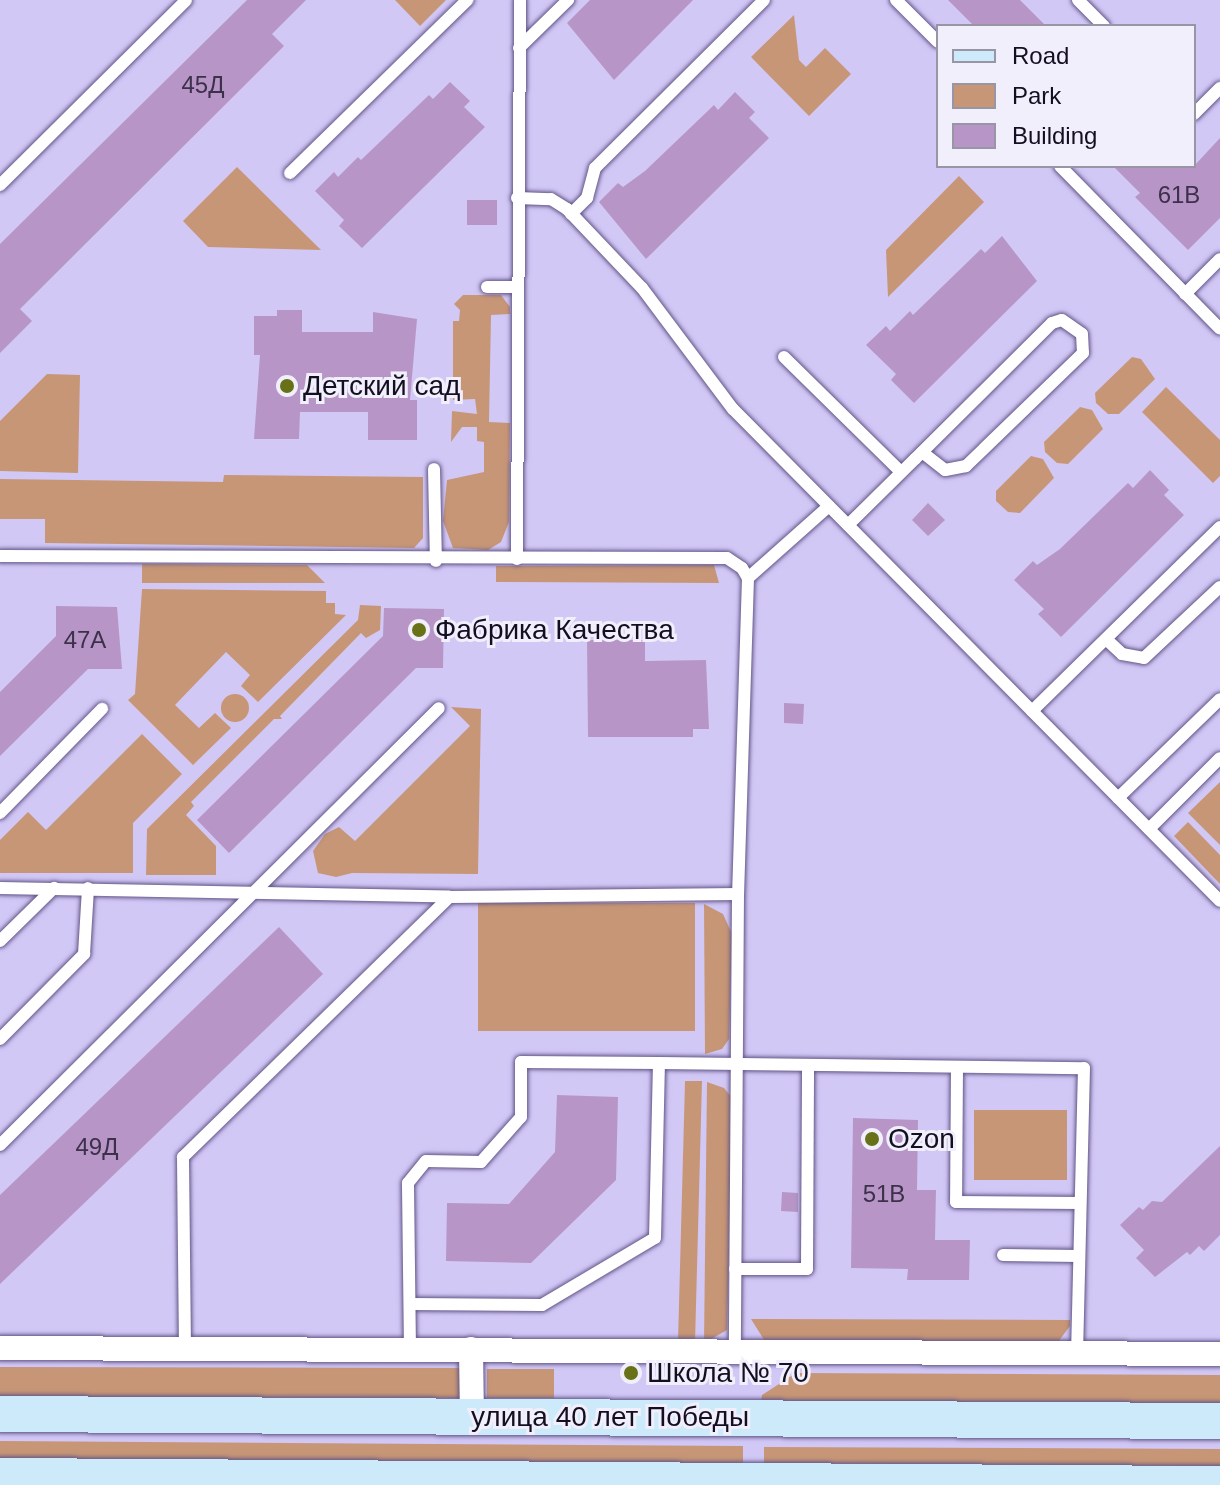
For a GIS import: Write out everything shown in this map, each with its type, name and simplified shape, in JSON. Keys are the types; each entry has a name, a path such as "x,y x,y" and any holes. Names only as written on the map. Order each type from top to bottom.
{"main road":[{"name":"улица 40 лет Победы","path":"0,1414 1220,1421"},
{"path":"0,1476 1220,1484"}],"street":[{"path":"0,1348 1220,1354"},
{"path":"471,1349 472,1417"}],"lane":[{"path":"0,185 186,0"},
{"path":"290,173 467,0"},
{"path":"517,559 520,0"},
{"path":"519,48 568,0"},
{"path":"571,214 587,198 595,168 764,0"},
{"path":"896,0 936,40"},
{"path":"1078,0 1102,24"},
{"path":"1196,112 1220,88"},
{"path":"1062,168 1220,329"},
{"path":"517,198 551,199 571,214 642,288 733,409 1220,901"},
{"path":"1185,294 1220,259"},
{"path":"487,287 517,287"},
{"path":"848,525 1052,323 1062,320 1082,334 1083,353 966,466 945,470 922,452"},
{"path":"784,357 901,472"},
{"path":"434,469 436,561"},
{"path":"735,1352 738,894 748,578 829,506"},
{"path":"1032,711 1220,527"},
{"path":"0,556 436,561 727,558 748,578"},
{"path":"1106,639 1122,654 1144,658 1220,587"},
{"path":"1118,798 1220,699"},
{"path":"0,1145 439,708"},
{"path":"0,813 102,709"},
{"path":"1149,829 1220,758"},
{"path":"0,888 255,890 449,897 738,894"},
{"path":"0,941 54,888"},
{"path":"0,1039 84,954 88,888"},
{"path":"185,1349 183,1157 449,897"},
{"path":"410,1350 408,1183 426,1161 481,1162 521,1117 521,1062 1084,1068 1077,1353"},
{"path":"410,1304 542,1305 655,1238 659,1063"},
{"path":"735,1269 807,1269 808,1065"},
{"path":"957,1067 956,1202 1080,1203"},
{"path":"1003,1255 1079,1256"}],"green space":[{"path":"395,0 446,0 420,26"},
{"path":"794,15 799,60 806,67 825,48 851,74 809,116 751,57"},
{"path":"237,167 321,250 208,247 183,221"},
{"path":"959,176 984,202 888,297 886,250"},
{"path":"463,295 501,295 510,307 510,314 491,315 489,422 510,423 509,522 501,542 488,550 453,548 443,521 447,480 484,472 484,442 477,441 477,427 462,427 451,442 452,411 477,414 475,399 453,400 453,321 459,321 460,310 454,304"},
{"path":"1132,357 1141,359 1155,379 1119,414 1108,414 1096,403 1095,393"},
{"path":"47,374 80,375 78,473 0,471 0,421"},
{"path":"1166,387 1220,440 1220,476 1213,483 1142,412"},
{"path":"1080,407 1092,410 1103,429 1068,464 1057,463 1045,452 1044,442"},
{"path":"1031,456 1043,459 1054,478 1020,513 1008,512 996,501 996,491"},
{"path":"224,475 423,477 423,538 414,548 45,543 45,519 0,519 0,479 223,482"},
{"path":"142,564 307,565 325,583 142,583"},
{"path":"714,565 719,583 496,582 496,566"},
{"path":"142,589 326,591 326,603 335,603 335,614 346,615 258,702 241,686 250,675 226,652 175,705 199,728 215,713 231,728 193,765 128,700 135,694"},
{"path":"360,605 381,606 380,630 366,638 361,633 280,716 282,719 274,719 191,802 194,806 186,815 216,846 216,875 146,875 147,829 358,620"},
{"path":"235,694 245,698 249,708 245,718 235,722 225,718 221,708 225,698"},
{"path":"451,707 481,709 478,874 352,873 336,877 318,873 313,851 325,834 339,827 355,841 470,726"},
{"path":"142,734 182,774 133,823 133,873 0,873 0,840 28,812 46,830"},
{"path":"1220,782 1220,845 1188,813"},
{"path":"1188,822 1220,855 1220,884 1174,836"},
{"path":"478,903 695,903 695,1031 478,1031"},
{"path":"704,904 723,914 732,934 729,1039 722,1049 705,1054"},
{"path":"685,1081 702,1081 695,1343 678,1342"},
{"path":"707,1082 724,1088 733,1099 727,1330 704,1343"},
{"path":"974,1110 1067,1110 1067,1180 974,1180"},
{"path":"751,1319 1070,1320 1070,1326 1058,1342 766,1343"},
{"path":"0,1367 464,1368 464,1398 0,1397"},
{"path":"487,1369 554,1369 554,1398 487,1398"},
{"path":"796,1373 1220,1375 1220,1404 761,1402 762,1395"},
{"path":"0,1441 743,1446 743,1465 0,1461"},
{"path":"764,1447 1220,1449 1220,1466 764,1463"}],"building":[{"path":"247,0 306,0 272,34 284,46 20,309 32,321 0,353 0,244"},
{"path":"590,0 693,0 614,80 567,23"},
{"path":"948,0 1020,0 1044,24 972,24"},
{"path":"450,82 470,101 464,107 485,127 362,248 339,226 344,220 315,191 334,172 338,177 358,157 361,160 429,95 433,99"},
{"path":"735,92 755,112 749,118 769,138 646,259 599,202 618,183 623,187 645,171 714,105 718,110"},
{"path":"1220,138 1220,218 1188,250 1135,197 1140,193 1115,168 1196,168 1196,164"},
{"path":"467,200 497,200 497,225 467,225"},
{"path":"1002,236 1037,281 914,403 891,380 896,374 866,345 886,326 890,331 910,311 913,315 981,249 985,253"},
{"path":"277,310 302,310 302,332 373,332 373,312 417,319 410,400 417,400 417,440 368,440 368,412 300,412 299,439 254,439 260,355 254,355 254,316 277,316"},
{"path":"1150,470 1169,490 1164,495 1184,515 1061,637 1038,614 1044,609 1014,580 1033,561 1037,565 1060,549 1128,483 1133,488"},
{"path":"928,503 945,520 928,536 912,520"},
{"path":"56,606 117,607 122,669 88,669 0,756 0,692 56,636"},
{"path":"384,608 444,609 443,668 416,668 229,853 197,820 383,636"},
{"path":"587,640 645,640 645,661 706,660 709,729 693,729 693,737 588,737"},
{"path":"784,703 804,704 803,724 784,723"},
{"path":"279,927 323,974 0,1284 0,1195"},
{"path":"557,1095 618,1097 616,1180 531,1263 446,1261 447,1203 509,1204 555,1152"},
{"path":"853,1118 918,1120 917,1190 936,1190 935,1240 970,1240 969,1280 907,1280 908,1269 851,1268"},
{"path":"1220,1146 1220,1235 1204,1251 1199,1246 1190,1255 1187,1252 1155,1277 1136,1258 1144,1250 1120,1225 1139,1207 1143,1210 1152,1201 1162,1202"},
{"path":"782,1192 798,1193 798,1212 781,1211"}],"place":[{"name":"Детский сад","path":"287,386"},
{"name":"Фабрика Качества","path":"419,630"},
{"name":"Ozon","path":"872,1139"},
{"name":"Школа № 70","path":"631,1373"}]}
